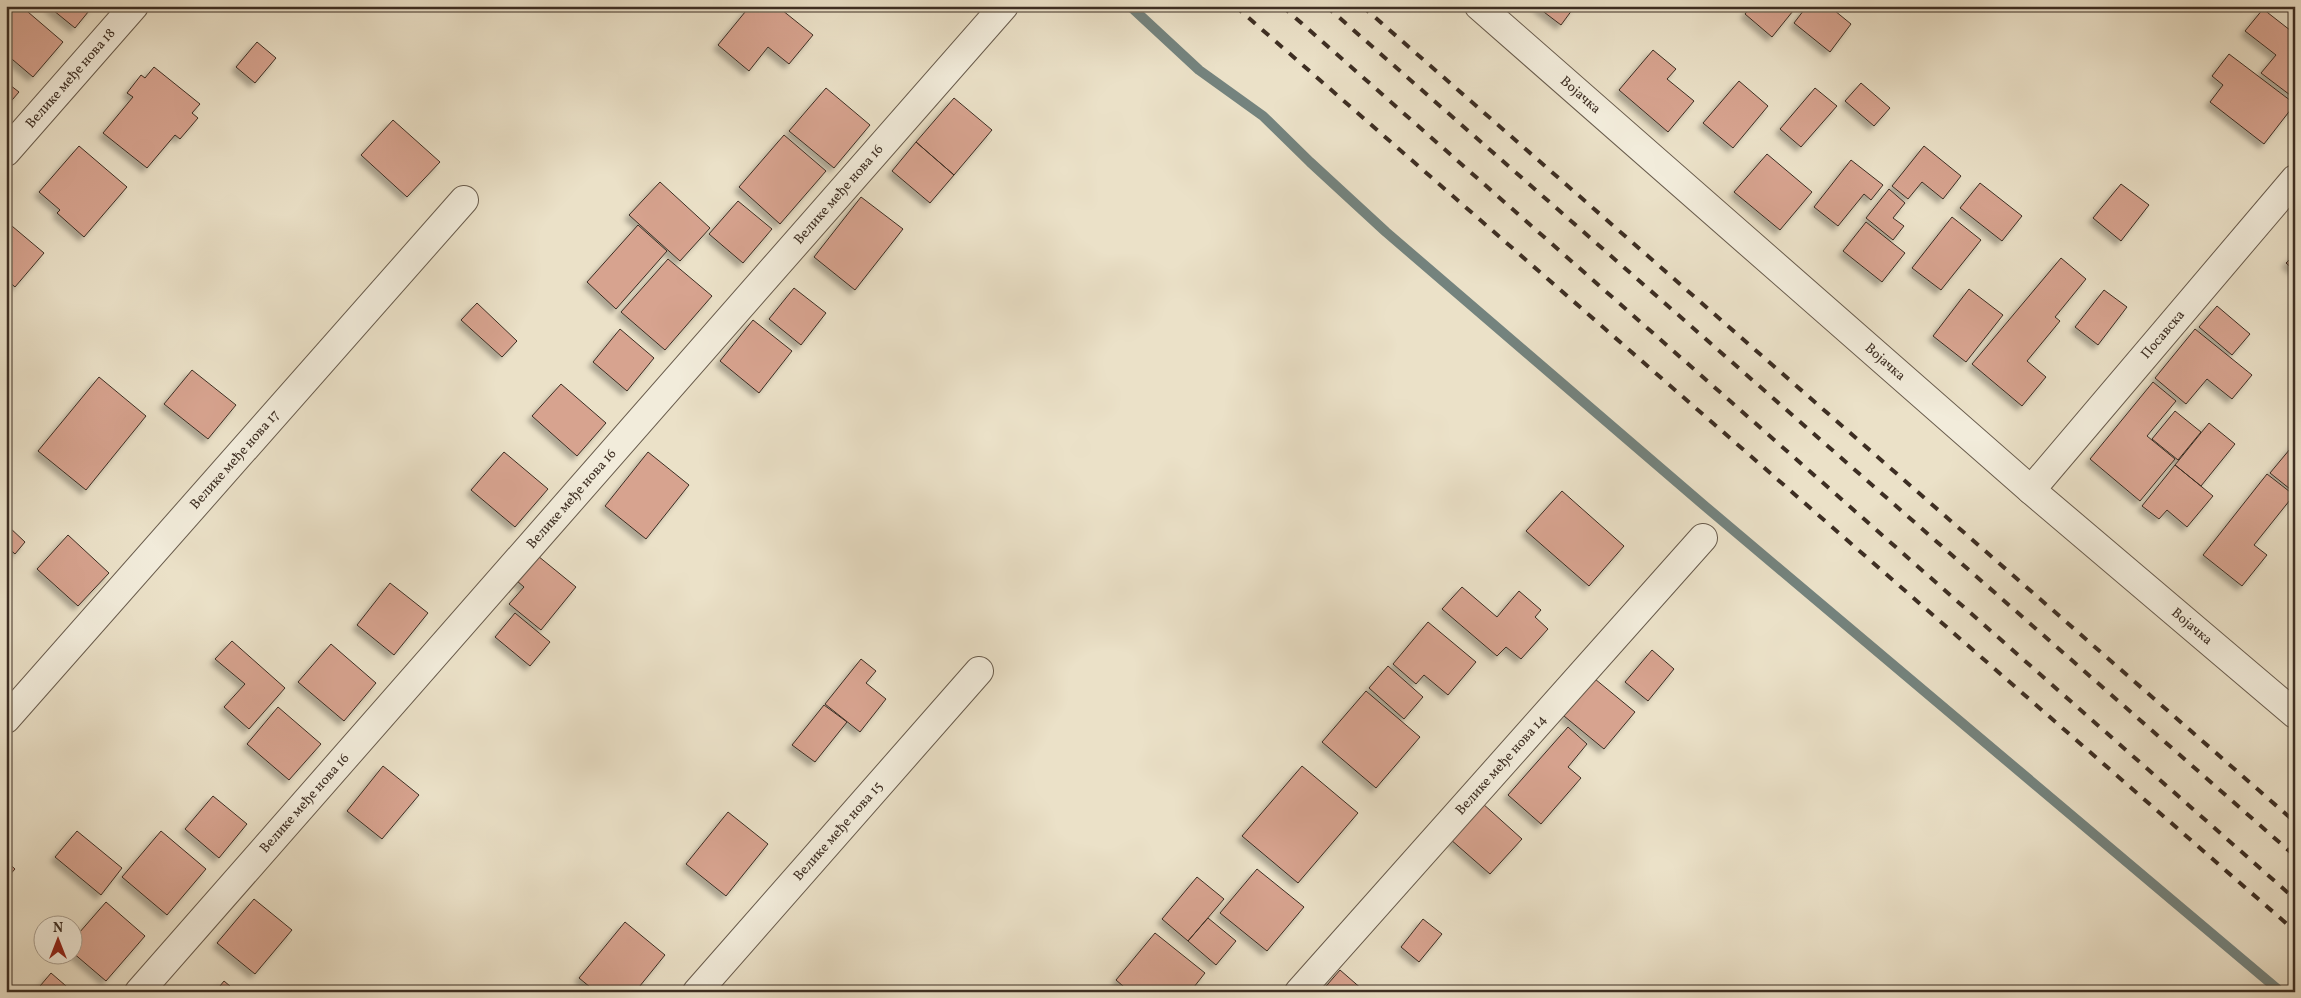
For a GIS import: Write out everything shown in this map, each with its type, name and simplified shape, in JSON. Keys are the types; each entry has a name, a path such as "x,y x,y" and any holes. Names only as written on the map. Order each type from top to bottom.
{"street":[{"name":"Велике међе нова 18","path":"6,152 134,6"},
{"name":"Велике међе нова 16","path":"139,992 1004,6"},
{"name":"Војачка","path":"1479,6 2031,490 2295,714"},
{"name":"Посавска","path":"2031,490 2295,179"},
{"name":"Велике међе нова 17","path":"6,719 464,200"},
{"name":"Велике међе нова 14","path":"1299,992 1704,538"},
{"name":"Велике међе нова 15","path":"697,992 979,671"}],"building":[{"path":"14,6 21,6 63,42 33,77 6,54 6,15"},
{"path":"48,6 93,6 75,28"},
{"path":"750,6 777,6 813,35 789,64 768,47 749,71 718,45"},
{"path":"1536,6 1575,6 1561,25"},
{"path":"1751,6 1797,6 1772,37 1745,14"},
{"path":"1807,6 1829,6 1851,24 1830,52 1794,23"},
{"path":"2263,9 2295,34 2294,98 2261,73 2276,55 2245,31"},
{"path":"257,42 276,58 255,83 236,67"},
{"path":"1653,50 1676,69 1667,79 1694,101 1668,132 1619,90"},
{"path":"2229,54 2295,104 2264,144 2210,102 2223,85 2212,76"},
{"path":"154,67 200,104 192,113 198,118 180,139 175,135 147,168 103,133 133,97 127,93 141,75 145,78"},
{"path":"1739,81 1768,106 1733,148 1703,123"},
{"path":"6,82 19,92 6,107"},
{"path":"1861,83 1890,108 1874,126 1845,101"},
{"path":"826,88 870,125 834,168 789,131"},
{"path":"1815,88 1837,106 1801,147 1780,129"},
{"path":"954,98 992,130 954,175 916,142"},
{"path":"393,120 440,162 407,197 361,155"},
{"path":"784,135 826,171 780,224 739,187"},
{"path":"916,142 954,175 930,203 892,171"},
{"path":"79,146 127,187 84,237 57,213 60,210 39,192"},
{"path":"1924,146 1961,176 1943,199 1922,182 1908,199 1892,186"},
{"path":"1767,154 1812,192 1780,230 1734,192"},
{"path":"1851,160 1883,185 1871,200 1864,194 1838,226 1814,207"},
{"path":"660,182 710,228 680,261 629,215"},
{"path":"1980,183 2022,216 2002,241 1960,208"},
{"path":"2121,184 2149,205 2121,241 2093,218"},
{"path":"1889,189 1905,203 1893,218 1904,226 1893,240 1866,218"},
{"path":"861,197 903,229 855,290 814,257"},
{"path":"738,201 772,229 743,263 709,234"},
{"path":"1952,217 1981,240 1941,290 1912,268"},
{"path":"6,221 44,253 15,287 6,279"},
{"path":"1866,222 1905,253 1882,282 1843,251"},
{"path":"638,225 667,251 616,309 587,282"},
{"path":"2295,254 2295,271 2286,263"},
{"path":"2061,258 2086,279 2055,317 2060,321 2027,361 2046,377 2022,406 1972,364"},
{"path":"668,259 712,296 665,350 621,312"},
{"path":"794,288 826,313 801,345 769,319"},
{"path":"1969,289 2003,315 1966,362 1933,336"},
{"path":"2104,290 2127,307 2098,345 2075,327"},
{"path":"477,303 517,341 502,357 461,320"},
{"path":"2217,306 2250,334 2232,355 2199,327"},
{"path":"753,320 792,351 759,393 720,361"},
{"path":"620,329 654,358 627,391 593,362"},
{"path":"2195,329 2252,375 2232,399 2207,379 2186,404 2155,378"},
{"path":"192,370 236,405 208,439 164,404"},
{"path":"99,377 146,416 86,490 38,451"},
{"path":"2153,382 2176,401 2147,436 2175,459 2140,501 2090,459"},
{"path":"561,384 606,423 577,456 532,416"},
{"path":"2175,411 2201,432 2178,460 2152,439"},
{"path":"2209,423 2235,444 2201,486 2175,465"},
{"path":"2295,443 2295,493 2270,473"},
{"path":"504,452 548,489 515,527 471,490"},
{"path":"648,452 689,485 646,539 605,506"},
{"path":"2175,465 2213,496 2187,527 2167,510 2159,519 2142,506"},
{"path":"2267,474 2294,495 2254,545 2267,555 2242,586 2203,555"},
{"path":"1562,491 1624,546 1589,586 1526,531"},
{"path":"8,526 25,542 15,554 6,546 6,529"},
{"path":"68,535 109,573 78,606 37,569"},
{"path":"538,556 576,587 541,630 509,604 524,587 517,581"},
{"path":"390,583 428,613 394,655 357,625"},
{"path":"1462,587 1497,617 1519,591 1541,610 1535,617 1548,629 1521,659 1506,647 1497,656 1442,609"},
{"path":"515,613 550,642 530,666 495,637"},
{"path":"1428,622 1476,662 1448,695 1424,675 1416,684 1393,664"},
{"path":"232,641 285,688 249,729 224,707 245,684 215,659"},
{"path":"331,644 376,683 344,721 298,682"},
{"path":"1652,650 1674,669 1648,701 1625,682"},
{"path":"861,659 876,671 866,683 886,699 860,732 825,704"},
{"path":"1388,666 1423,697 1404,719 1369,688"},
{"path":"1595,679 1635,712 1604,749 1564,716"},
{"path":"1366,691 1420,737 1376,788 1322,742"},
{"path":"824,705 847,722 815,762 792,745"},
{"path":"278,707 321,744 289,780 247,744"},
{"path":"1568,727 1587,744 1568,767 1581,778 1541,824 1508,795"},
{"path":"383,766 419,795 382,839 347,811"},
{"path":"1302,766 1358,813 1298,883 1242,836"},
{"path":"213,796 247,824 219,858 185,829"},
{"path":"1482,803 1522,839 1490,874 1450,839"},
{"path":"728,812 768,844 726,896 686,864"},
{"path":"77,831 122,868 101,895 55,857"},
{"path":"161,831 206,869 167,915 122,877"},
{"path":"6,861 15,869 6,879"},
{"path":"1257,869 1304,907 1267,951 1220,913"},
{"path":"1197,877 1224,899 1188,941 1162,919"},
{"path":"254,899 292,930 255,974 217,943"},
{"path":"106,902 145,936 106,981 82,961 82,930"},
{"path":"1208,918 1236,941 1216,965 1188,941"},
{"path":"1423,919 1442,934 1419,962 1401,947"},
{"path":"625,922 665,955 635,992 596,992 579,978"},
{"path":"1155,933 1205,973 1190,992 1130,992 1116,980"},
{"path":"1340,970 1363,990 1361,992 1321,992"},
{"path":"51,973 73,992 35,992"},
{"path":"224,981 237,992 215,992"}],"waterway":[{"path":"1130,6 1199,70 1263,116 1386,232 1706,507 2281,992"}],"railway":[{"path":"1235,6 2295,931"},
{"path":"1282,6 2295,899"},
{"path":"1326,6 2295,856"},
{"path":"1362,6 2295,822"}]}
